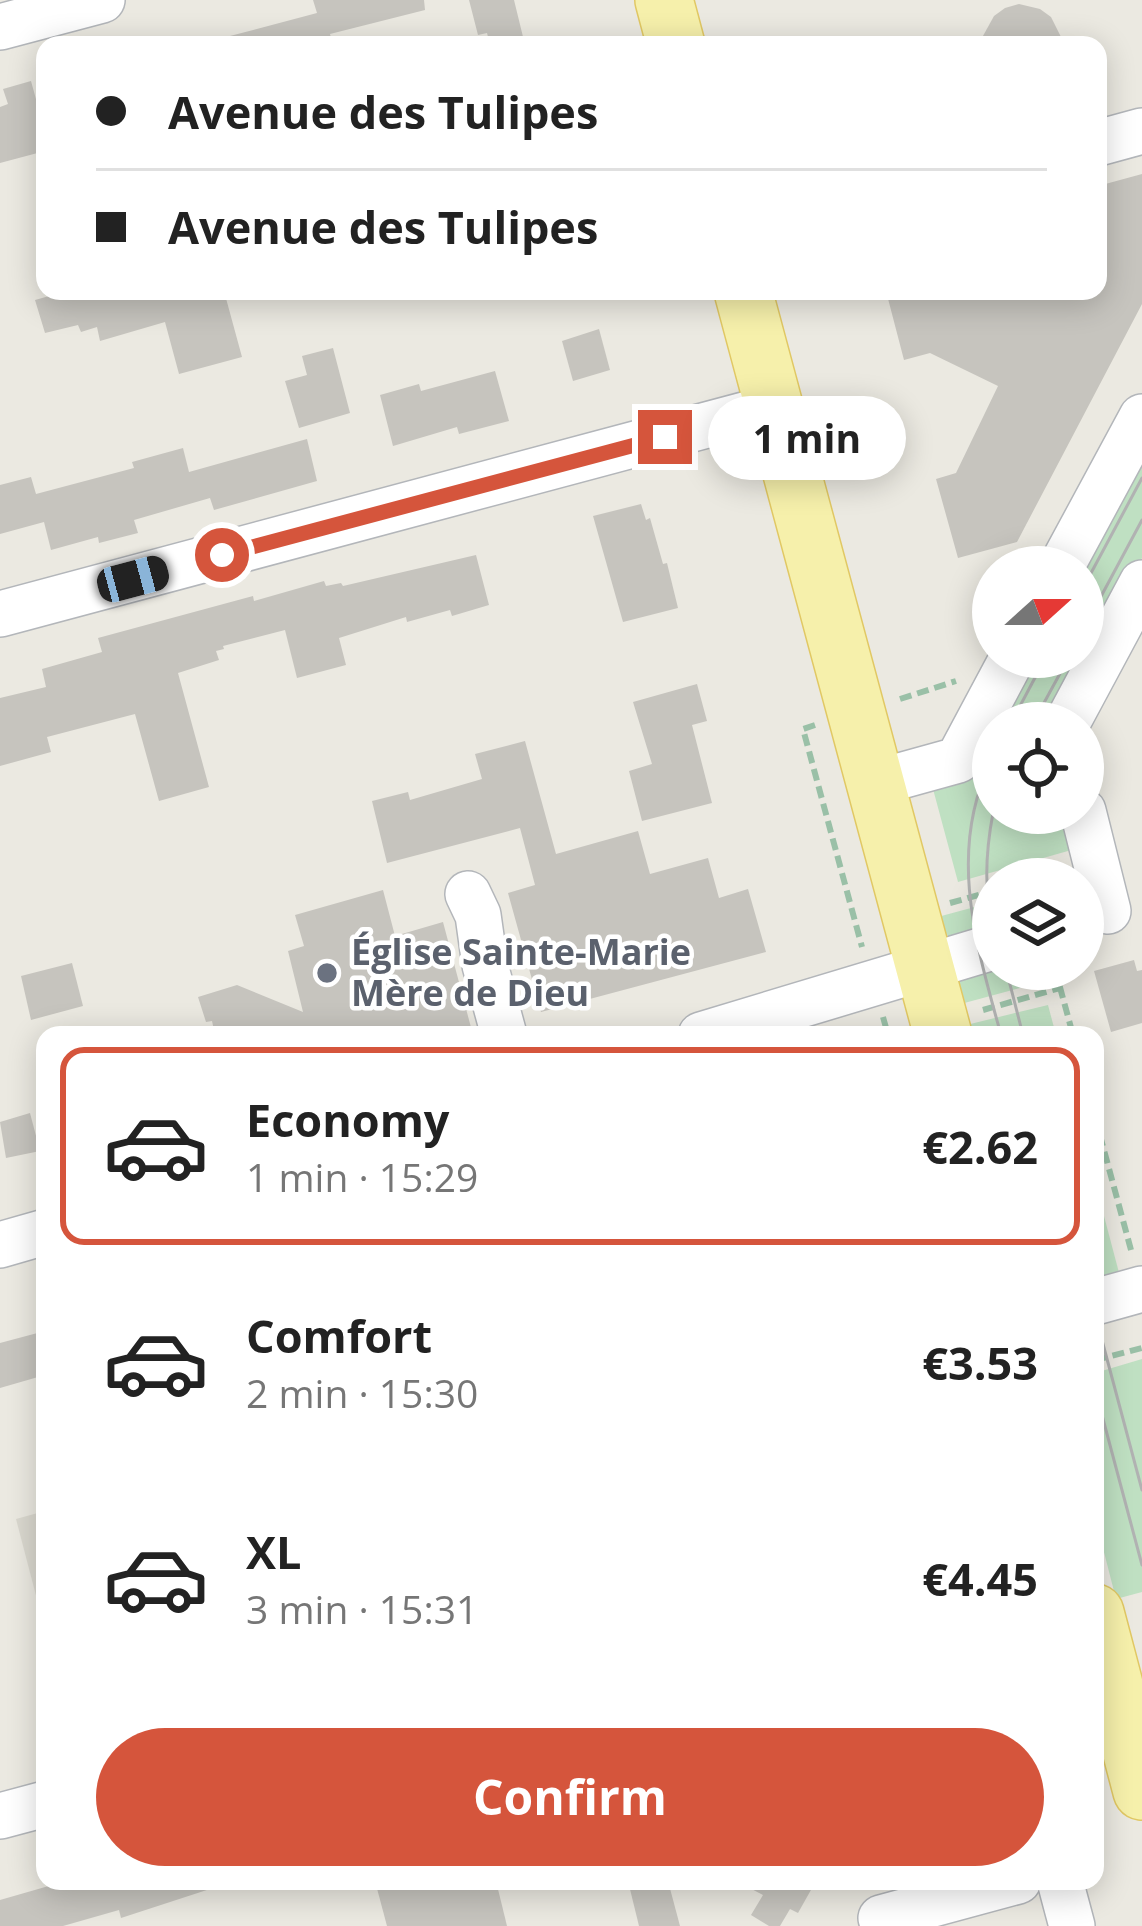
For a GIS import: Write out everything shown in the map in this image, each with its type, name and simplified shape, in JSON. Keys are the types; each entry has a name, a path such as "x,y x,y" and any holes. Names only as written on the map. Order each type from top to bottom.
{"main road":[{"path":"664,0 674,36"},
{"path":"744,300 774,407 873,707 875,784 899,976 936,1026"},
{"path":"1104,1647 1142,1791"}],"street":[{"path":"0,27 102,0"},
{"path":"1107,140 1142,131"},
{"path":"0,614 774,407"},
{"path":"1072,546 1142,417"},
{"path":"1078,702 1142,583"},
{"path":"875,784 958,760 1001,678"},
{"path":"1090,834 1111,910"},
{"path":"468,893 478,915 502,1026"},
{"path":"731,1026 972,953"},
{"path":"0,1245 36,1235"},
{"path":"1104,1295 1137,1271"},
{"path":"0,1816 36,1806"},
{"path":"881,1918 985,1890"},
{"path":"1062,1890 1072,1926"}],"path":[{"path":"890,1026 899,976 803,729 972,673"},
{"path":"1061,990 1071,1026"},
{"path":"1104,1150 1137,1271"},
{"path":"1104,1358 1142,1348"}],"shaded area":[{"path":"36,1513 36,1596 16,1519"}],"green space":[{"path":"1142,441 1142,558 1104,629 1104,546 1093,546"},
{"path":"1010,678 1077,678 1065,702 993,702"},
{"path":"972,732 972,834 1079,834 1082,847 1043,858 972,858 972,878 958,882 933,789"},
{"path":"972,908 972,934 949,937 934,918"},
{"path":"972,973 972,990 1012,990 957,1005 957,985"},
{"path":"1048,1005 1054,1026 962,1026"},
{"path":"1104,1216 1122,1284 1104,1289"},
{"path":"1142,1359 1142,1592 1116,1599 1104,1552 1104,1370"}],"building":[{"path":"313,0 424,0 425,10 331,36 230,36 317,13"},
{"path":"469,0 514,0 523,36 478,35"},
{"path":"1019,4 1040,9 1051,17 1060,36 983,36 994,16"},
{"path":"31,81 36,99 36,153 0,163 0,107 8,104 3,89"},
{"path":"1142,174 1142,304 1017,542 972,546 972,554 958,558 936,479 956,473 998,386 930,353 904,360 888,300 1107,300 1107,184"},
{"path":"35,300 226,300 242,357 179,374 165,322 100,341 97,327 81,332 78,325 45,333"},
{"path":"599,329 610,370 573,381 562,341"},
{"path":"333,348 350,413 299,428 285,381 307,375 302,356"},
{"path":"495,371 509,421 459,434 457,427 393,446 380,395 419,384 421,391"},
{"path":"307,439 317,481 214,510 210,498 134,520 138,533 99,543 98,537 51,550 44,522 0,534 0,485 31,477 36,494 134,468 132,462 183,448 189,472"},
{"path":"641,504 646,520 650,518 663,564 667,563 678,608 623,622 593,516"},
{"path":"476,555 489,605 452,616 450,610 407,622 406,617 339,638 346,665 297,678 285,630 223,646 216,651 219,660 178,673 209,787 159,801 135,714 47,737 51,752 0,766 0,698 46,687 42,669 102,652 98,638 253,596 254,601 324,581 326,586 343,586"},
{"path":"697,684 707,721 692,725 712,803 642,821 629,771 652,764 633,702"},
{"path":"525,741 556,854 638,831 650,874 708,858 719,898 748,889 766,952 541,1012 508,893 535,885 520,828 387,863 372,801 408,792 410,800 482,779 475,754"},
{"path":"383,890 395,936 443,922 471,1026 213,1026 212,1021 206,1022 198,997 237,985 303,1012 288,951 304,946 295,915"},
{"path":"1134,960 1137,971 1142,970 1142,1023 1111,1032 1099,990 1104,990 1104,968"},
{"path":"72,963 83,1006 31,1020 21,976"},
{"path":"30,1113 36,1152 6,1158 0,1122"},
{"path":"36,1333 36,1378 0,1388 0,1343"},
{"path":"36,1890 207,1890 121,1918 119,1910 63,1926 0,1926 0,1900"},
{"path":"377,1890 498,1890 507,1926 387,1926"},
{"path":"630,1890 670,1890 680,1926 639,1926"},
{"path":"753,1890 811,1890 798,1913 790,1909 780,1926 769,1926 751,1915 763,1895"}],"tram line":[{"path":"1104,549 1142,478"},
{"path":"1104,591 1142,520"},
{"path":"1022,702 1035,678"},
{"path":"1044,702 1058,678"},
{"path":"972,822 970,896 999,1026"},
{"path":"988,858 990,834"},
{"path":"1011,990 1021,1026"},
{"path":"1104,1348 1142,1490"},
{"path":"1104,1423 1142,1565"}],"place":[{"name":"Église Sainte-Marie Mère de Dieu","path":"327,973"}],"route":[{"path":"222,555 665,437"}]}
